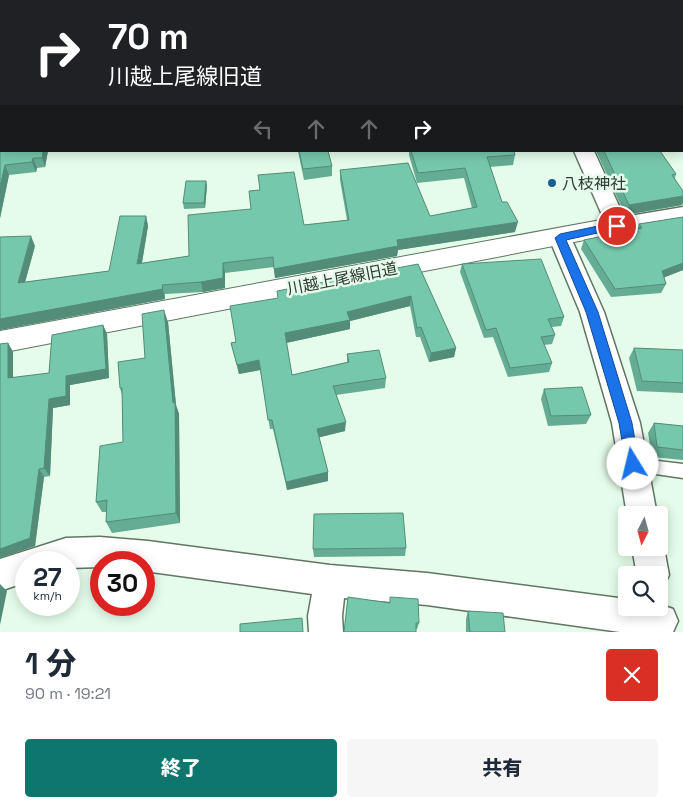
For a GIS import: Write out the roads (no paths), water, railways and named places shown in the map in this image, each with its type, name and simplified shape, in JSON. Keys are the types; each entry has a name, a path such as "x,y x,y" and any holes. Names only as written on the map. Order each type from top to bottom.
{"street":[{"path":"584,152 617,226"},
{"name":"川越上尾線旧道","path":"0,342 683,215"},
{"path":"560,238 592,312 626,423 640,506"},
{"path":"80,553 100,552 148,556 330,581 427,589 661,620"},
{"path":"0,575 15,570"},
{"path":"326,632 325,616 330,581"}],"lane":[{"path":"633,464 683,471"}],"place":[{"name":"八枝神社","path":"552,183"}]}
